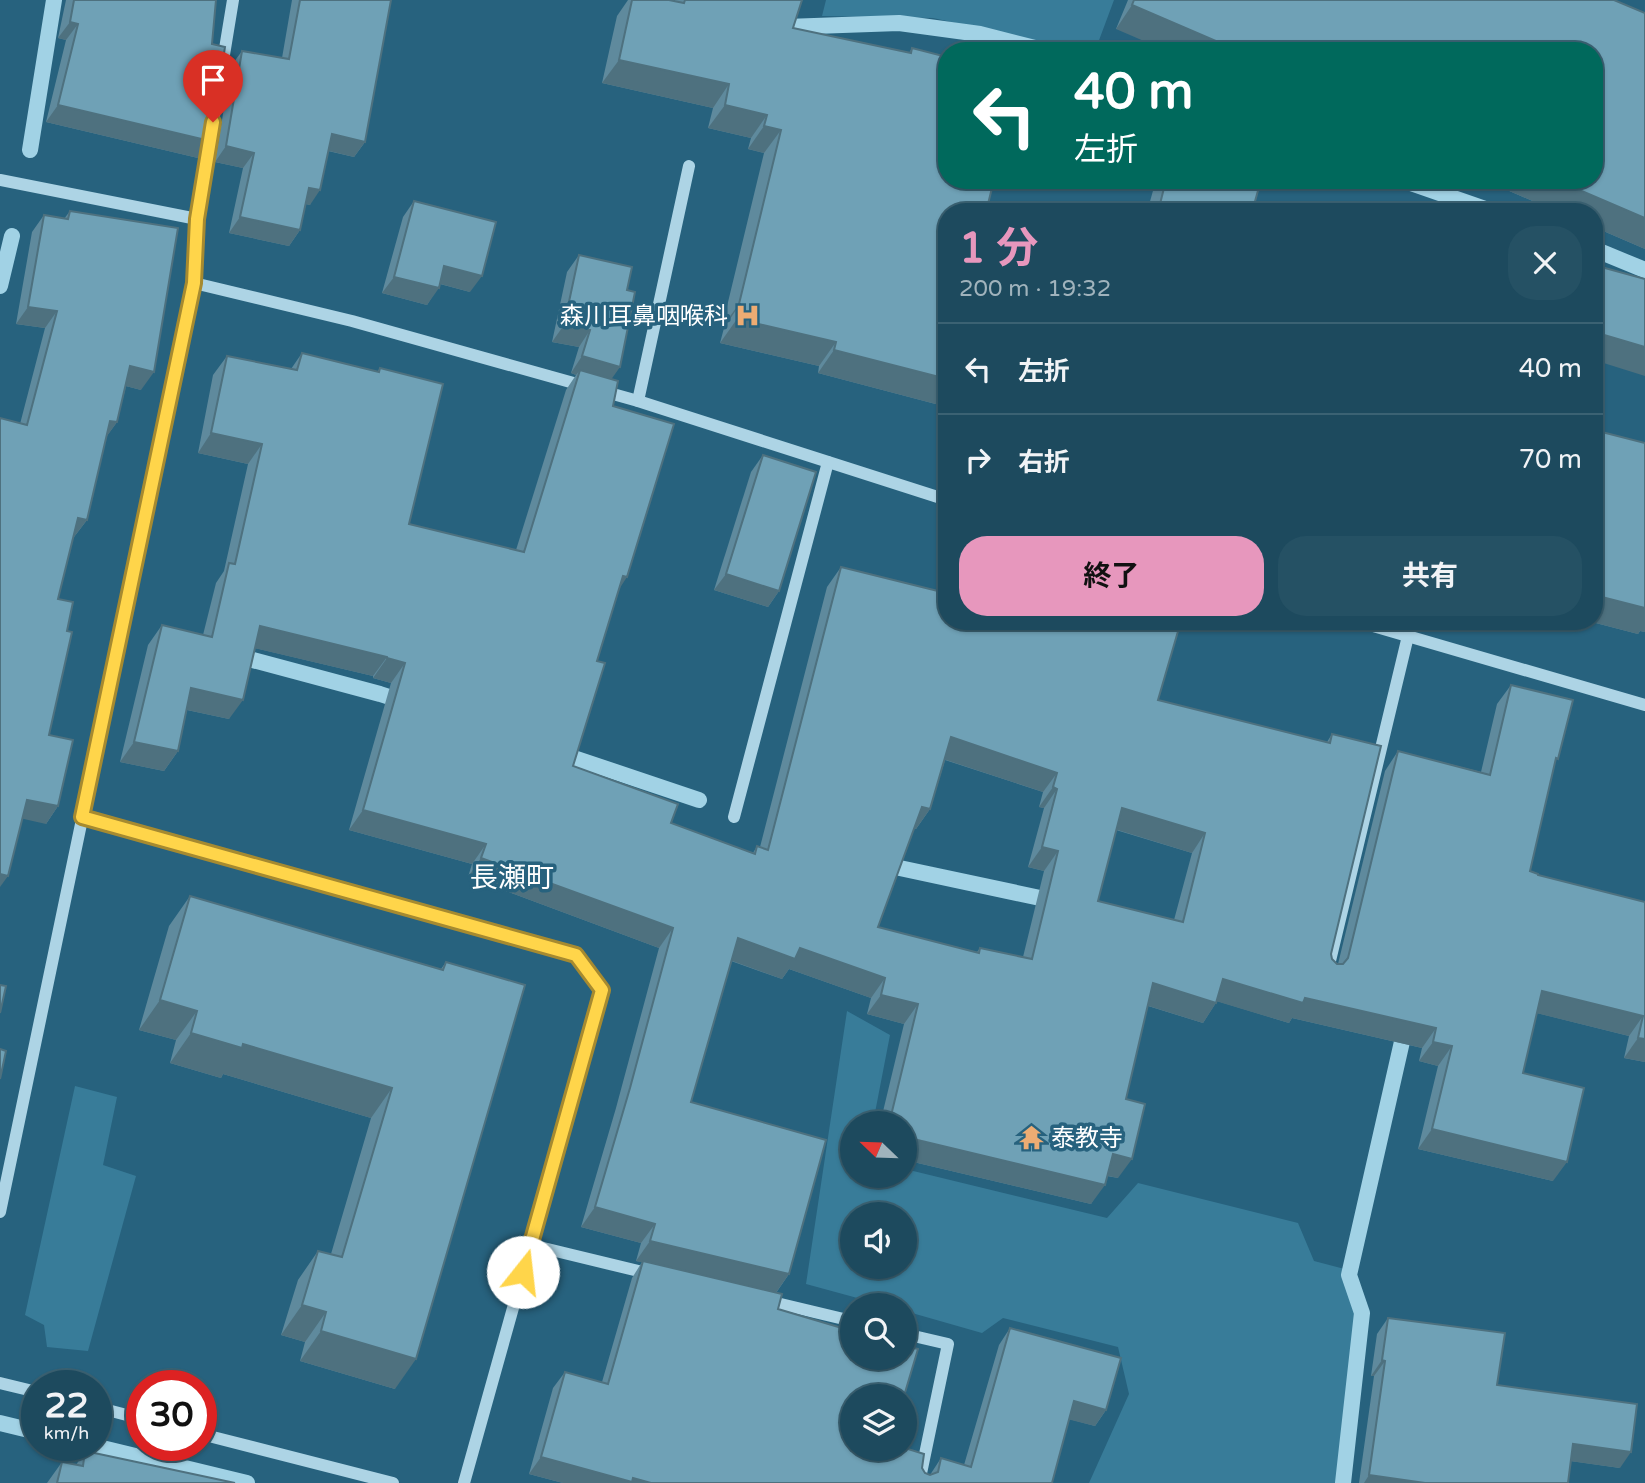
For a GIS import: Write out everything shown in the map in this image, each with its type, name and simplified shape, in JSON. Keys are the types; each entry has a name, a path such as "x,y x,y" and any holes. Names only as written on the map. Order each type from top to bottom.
{"street":[{"path":"0,1212 194,283 197,219 233,0"},
{"path":"638,401 689,166"},
{"path":"0,180 197,219"},
{"path":"194,283 352,321 638,401 938,497"},
{"path":"734,817 828,462"},
{"path":"1387,630 1645,705"},
{"path":"1326,976 1408,636"},
{"path":"82,817 576,955 602,990 464,1483"},
{"path":"531,1245 669,1278"},
{"path":"747,1296 840,1318"},
{"path":"917,1337 948,1344 919,1483"},
{"path":"0,1383 21,1388"},
{"path":"217,1438 393,1483"}],"shaded area":[{"path":"826,0 1114,0 1098,42 1042,42 933,18 822,16"},
{"path":"847,1011 890,1035 875,1111 840,1111 840,1188 917,1188 917,1172 1107,1218 1138,1183 1298,1223 1314,1261 1356,1272 1365,1309 1348,1483 1089,1483 1129,1394 1118,1347 1003,1318 982,1333 917,1314 917,1293 840,1293 806,1284"},
{"path":"75,1086 117,1097 103,1165 136,1176 88,1351 47,1347 44,1325 25,1315"}],"building":[{"path":"74,0 216,0 212,44 225,47 210,141 58,105 78,24 70,22"},
{"path":"300,0 391,0 365,142 332,134 320,190 309,188 300,230 240,217 254,153 226,146 242,51 289,59"},
{"path":"632,0 669,0 684,3 685,0 802,0 793,28 911,53 912,48 938,55 938,189 992,189 988,203 938,203 938,377 834,350 836,342 737,319 781,130 764,126 767,115 725,105 729,84 619,60"},
{"path":"1134,0 1614,0 1645,13 1645,218 1577,189 1603,189 1603,42 1218,42 1132,5"},
{"path":"1164,189 1258,189 1255,203 1160,203"},
{"path":"414,201 496,222 482,276 444,266 439,288 394,277"},
{"path":"70,211 178,228 154,372 130,366 117,422 110,421 87,520 78,518 58,599 73,602 67,631 72,632 49,735 73,740 58,806 27,800 8,876 0,874 0,418 27,425 57,311 28,307 44,215 68,219"},
{"path":"579,255 632,267 627,290 635,292 620,367 582,356 590,330 564,325"},
{"path":"1603,267 1645,279 1645,347 1603,335"},
{"path":"302,353 443,384 409,524 524,552 580,370 618,381 613,406 674,424 627,577 623,576 597,661 605,663 573,766 678,804 671,823 755,854 757,846 768,850 841,567 938,591 938,630 1178,630 1158,700 1330,743 1332,734 1381,746 1331,954 1337,964 1343,964 1348,958 1398,751 1490,775 1511,685 1573,700 1558,759 1556,758 1530,871 1645,902 1645,1039 1638,1038 1643,1016 1542,991 1523,1073 1584,1088 1567,1162 1432,1129 1452,1046 1433,1042 1436,1028 1305,998 1303,1003 1223,979 1216,1003 1153,983 1126,1099 1145,1104 1132,1159 1113,1154 1105,1185 917,1140 917,1111 892,1111 918,1004 881,995 885,978 800,948 795,959 738,938 691,1102 826,1140 789,1274 650,1241 655,1224 595,1207 673,928 481,858 486,844 363,810 405,663 260,626 243,700 191,688 178,751 134,742 162,625 212,637 229,563 235,564 262,444 211,433 227,356 297,370","holes":["951,737 1057,773 1053,787 1057,789 1042,847 1058,851 1032,959 980,948 979,953 878,927 922,807 930,809","1122,808 1205,833 1183,922 1098,901"]},
{"path":"1603,432 1645,443 1645,608 1603,597"},
{"path":"763,455 816,472 779,591 726,574"},
{"path":"190,896 443,970 446,962 525,985 416,1359 321,1331 326,1312 302,1305 318,1251 342,1257 392,1088 243,1044 242,1048 191,1033 197,1011 160,1000"},
{"path":"0,985 6,986 0,1013"},
{"path":"0,1049 6,1051 0,1079"},
{"path":"643,1261 782,1294 778,1309 840,1327 840,1370 912,1370 908,1384 840,1384 840,1461 917,1461 917,1452 924,1454 922,1468 930,1475 938,1472 941,1458 971,1467 1010,1328 1121,1358 1106,1410 1074,1401 1052,1483 651,1483 633,1478 632,1482 541,1457 565,1372 608,1384"},
{"path":"1388,1318 1505,1333 1497,1385 1637,1404 1631,1452 1573,1444 1568,1483 1425,1483 1369,1475 1385,1361 1382,1360"},
{"path":"112,1457 235,1483 57,1483 62,1462 83,1466 84,1461 112,1461"}],"waterway":[{"path":"30,150 54,0"},
{"path":"774,23 786,27 899,23 980,34 1012,42"},
{"path":"1428,189 1468,203"},
{"path":"0,286 12,236"},
{"path":"1603,253 1645,270"},
{"path":"234,655 405,702"},
{"path":"556,752 699,800"},
{"path":"879,862 1059,902"},
{"path":"1343,1483 1362,1313 1349,1275 1406,1024"},
{"path":"0,1423 21,1428"},
{"path":"112,1450 247,1483"}],"place":[{"name":"森川耳鼻咽喉科","path":"748,316"},
{"name":"泰教寺","path":"1031,1138"}],"district":[{"name":"長瀬町","path":"512,877"}],"route":[{"path":"213,122 197,219 194,283 82,817 576,955 602,990 523,1272"}]}
